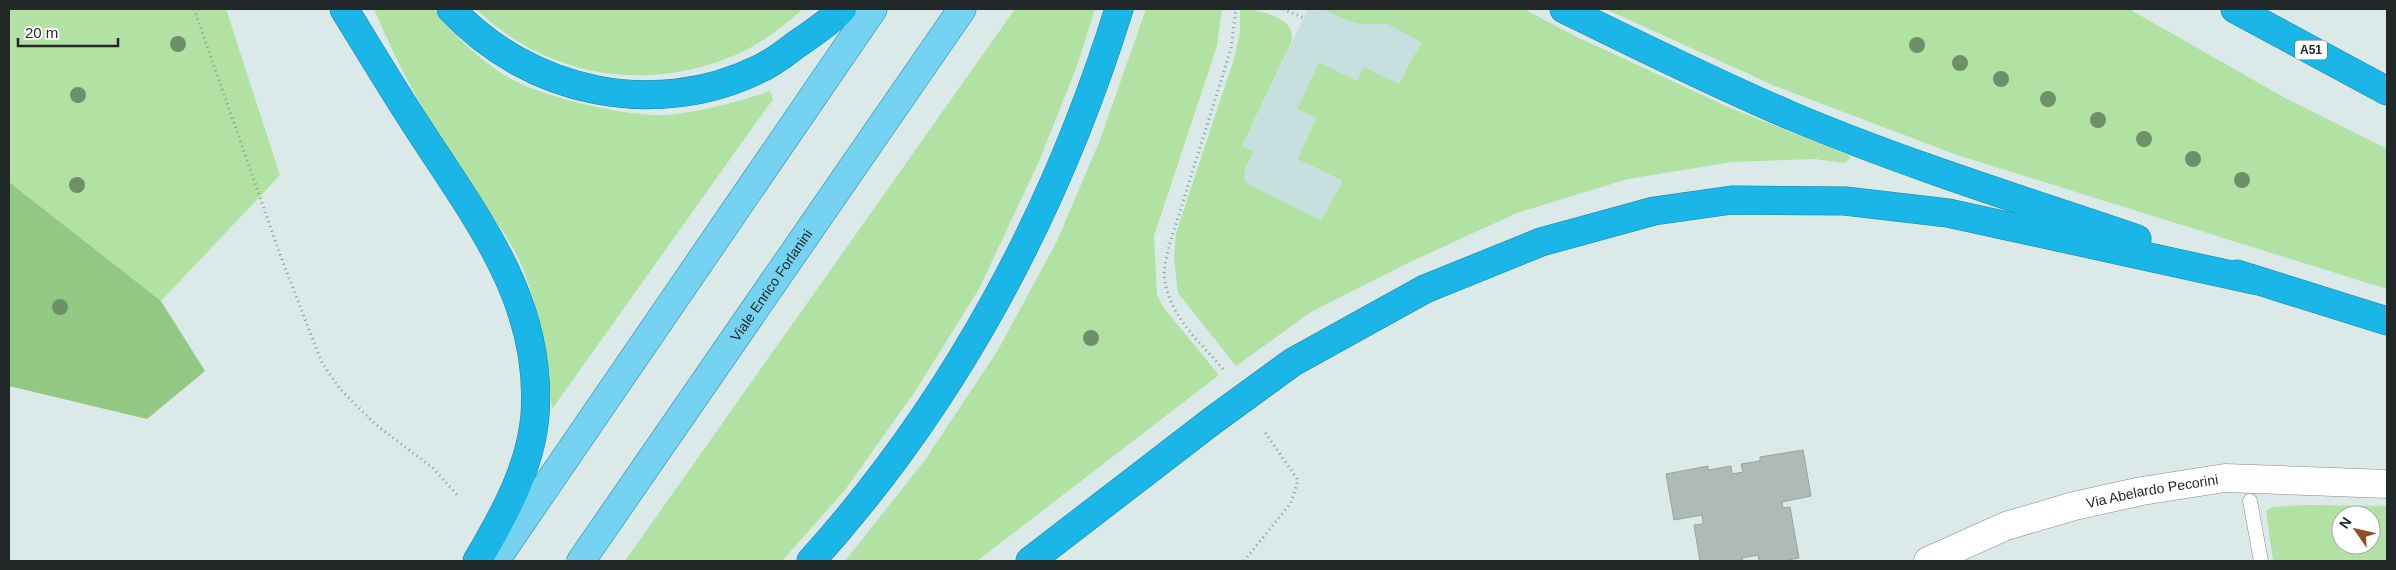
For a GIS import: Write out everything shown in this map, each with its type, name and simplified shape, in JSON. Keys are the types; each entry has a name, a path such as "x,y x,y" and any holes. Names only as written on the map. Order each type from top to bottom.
{"highway":[{"path":"344,9 399,100 486,232 517,293 533,351 535,416 523,469 501,520 477,561"},
{"path":"353,9 399,100"},
{"path":"451,9 491,45 537,72 591,90 620,95 646,95 704,88 732,81 761,69 816,31 842,9"},
{"path":"811,561 851,516 920,423 977,334 1011,275 1061,169 1103,61 1119,9"},
{"path":"1564,9 1689,70 1795,117 1939,171 2254,280 2387,321"},
{"name":"A51","path":"2234,9 2387,91"},
{"path":"1030,561 1212,421 1293,362 1425,289 1541,242 1654,212 1732,200 1845,201 1948,213 2254,280"}],"main road":[{"path":"495,561 873,9"},
{"name":"Viale Enrico Forlanini","path":"581,561 962,9"}],"street":[{"name":"Via Abelardo Pecorini","path":"1928,561 2006,526 2074,506 2142,491 2225,478 2387,484"}],"lane":[{"path":"2250,501 2261,561"}],"path":[{"path":"194,9 282,260 322,363 340,389 375,424 433,468 458,496"},
{"path":"1223,369 1175,313 1168,293 1164,272 1170,243 1230,49 1236,9"},
{"path":"1283,9 1304,18"},
{"path":"1244,561 1291,503 1298,480 1264,431"}],"shaded area":[{"path":"1308,9 1323,9 1359,24 1388,24 1421,41 1399,84 1364,67 1357,81 1319,63 1297,109 1316,117 1343,181 1321,220 1247,183 1244,174 1254,152 1242,147"}],"green space":[{"path":"9,9 226,9 280,175 161,301 9,182"},
{"path":"374,9 434,9 448,27 467,46 506,76 521,84 561,98 607,109 649,115 678,114 719,106 770,91 773,99 552,409 539,320 518,257 440,138 405,75"},
{"path":"476,9 803,9 777,30 748,49 713,63 678,72 641,75 606,73 571,65 537,52 505,33"},
{"path":"1015,9 1095,9 1077,66 1040,159 979,289 916,390 845,490 782,561 625,561"},
{"path":"1146,9 1222,9 1217,46 1154,236 1157,294 1163,307 1219,375 977,561 845,561 925,460 998,350 1057,241 1100,140"},
{"path":"1240,9 1260,12 1280,19 1289,27 1292,35 1291,43 1242,146 1254,152 1246,168 1245,179 1247,183 1321,220 1343,181 1298,159 1316,118 1297,109 1319,62 1357,81 1364,67 1399,84 1421,42 1388,24 1359,24 1323,9 1524,9 1577,37 1728,107 1848,155 1850,158 1845,163 1814,159 1731,162 1628,179 1517,213 1412,261 1311,312 1236,366 1178,293 1174,258 1176,233 1234,59 1240,32"},
{"path":"1605,9 2129,9 2287,99 2387,149 2387,289 1957,155 1775,86"},
{"path":"9,182 161,301 205,371 147,419 9,386"},
{"path":"2331,505 2331,555 2381,555 2381,506 2387,506 2387,561 2273,561 2266,511 2272,507"}],"building":[{"path":"1803,450 1811,496 1782,502 1783,508 1790,507 1799,558 1782,561 1759,561 1758,555 1742,558 1743,561 1700,561 1694,525 1703,524 1702,515 1674,520 1666,474 1708,466 1708,470 1731,466 1732,474 1743,472 1741,464 1760,461 1760,457"}]}
